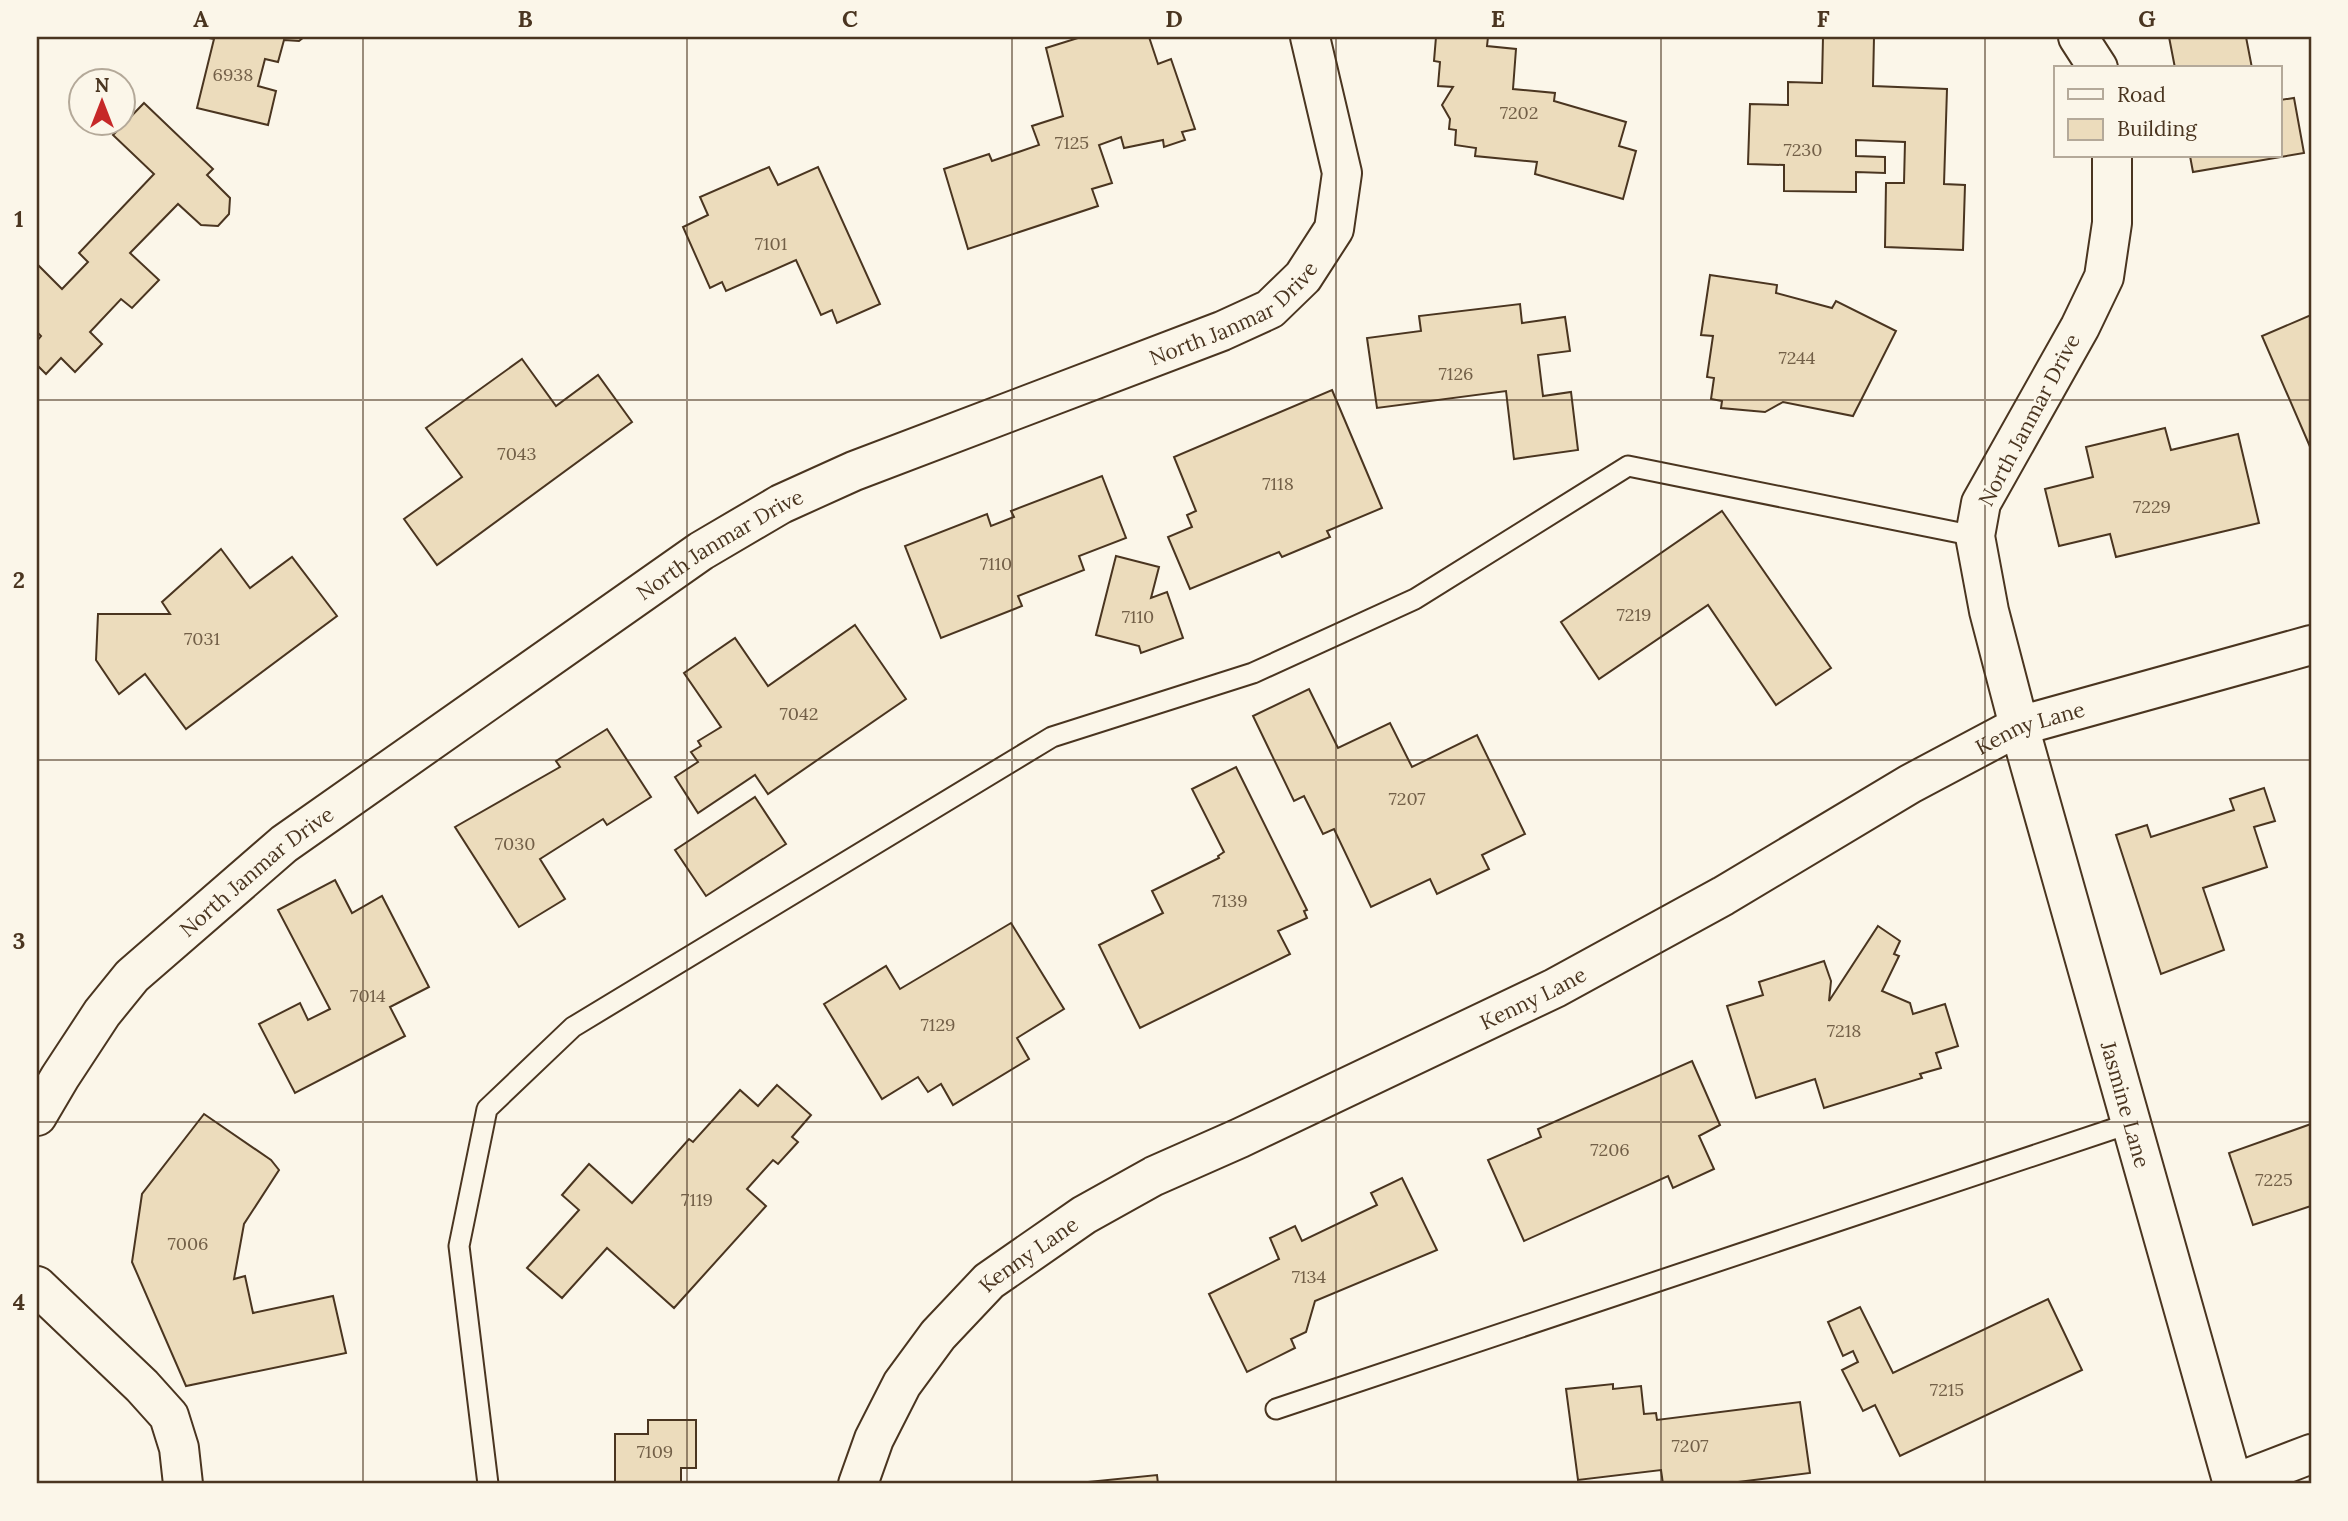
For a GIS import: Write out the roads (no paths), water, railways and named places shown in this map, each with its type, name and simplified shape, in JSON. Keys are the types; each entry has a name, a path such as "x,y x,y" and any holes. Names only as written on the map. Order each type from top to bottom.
{"street":[{"name":"North Janmar Drive","path":"37,1116 102,1013 132,976 284,844 701,551 781,504 854,471 1210,335 1270,309 1303,277 1334,229 1342,173 1310,37"},
{"path":"2078,37 2097,66"},
{"name":"North Janmar Drive","path":"2020,726 1989,611 1975,536 1981,503 2080,327 2104,277 2112,223 2112,158"},
{"name":"Kenny Lane","path":"858,1484 874,1439 902,1384 938,1335 989,1282 1084,1215 1154,1177 1555,988 1723,896 1910,784 2020,726 2311,645"},
{"name":"Jasmine Lane","path":"2020,726 2233,1484"},
{"path":"37,1286 142,1386 169,1416 179,1448 183,1484"},
{"path":"2233,1484 2311,1454"}],"lane":[{"path":"488,1484 459,1246 487,1109 573,1027 1052,737 1253,673 1415,599 1628,466 1975,536"},
{"path":"1276,1409 2131,1123"}]}
